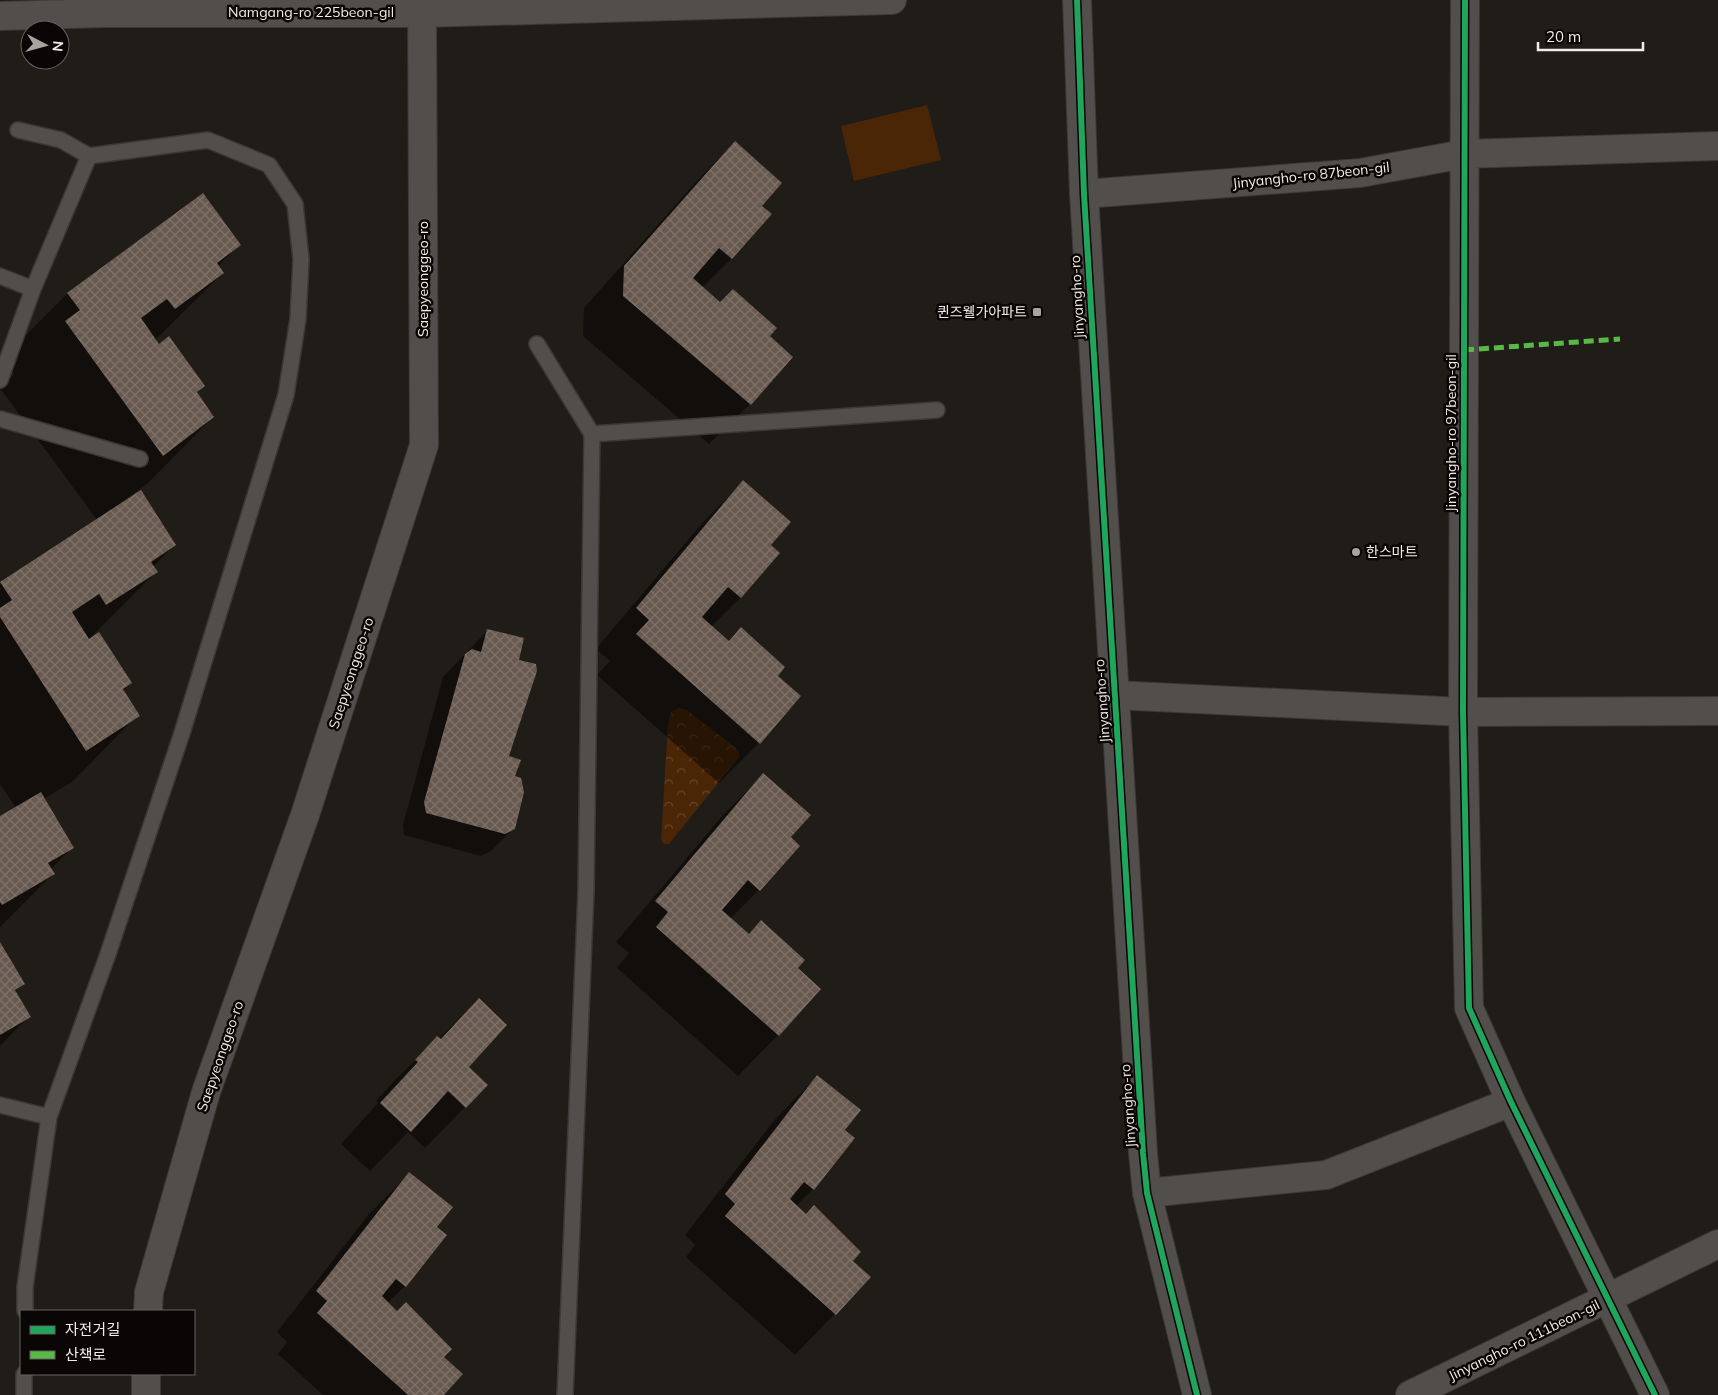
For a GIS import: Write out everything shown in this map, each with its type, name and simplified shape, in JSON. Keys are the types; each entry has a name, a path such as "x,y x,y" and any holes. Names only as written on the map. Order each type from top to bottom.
{"street":[{"name":"Namgang-ro 225beon-gil","path":"0,16 422,6 892,0"},
{"name":"Jinyangho-ro","path":"1077,0 1084,194 1146,1193 1197,1395"},
{"name":"Jinyangho-ro 97beon-gil","path":"1465,0 1463,712 1469,1008 1511,1102 1655,1395"},
{"name":"Saepyeonggeo-ro","path":"148,1310 148,1292 206,1092 305,815 424,445 422,6"},
{"name":"Jinyangho-ro 87beon-gil","path":"1084,194 1360,173 1464,154 1718,146"},
{"path":"1114,695 1463,712 1718,711"},
{"path":"1146,1193 1326,1175 1511,1102"},
{"name":"Jinyangho-ro 111beon-gil","path":"1410,1395 1718,1244"},
{"path":"146,1375 146,1395"}],"lane":[{"path":"18,130 60,140 90,156 208,140 269,165 295,204 301,259 298,319 286,395 171,768 108,954 49,1117 25,1287 25,1310"},
{"path":"0,380 33,288 90,156"},
{"path":"0,276 33,288"},
{"path":"537,344 592,434 586,891 565,1395"},
{"path":"592,434 937,410"},
{"path":"0,419 140,459"},
{"path":"0,1105 49,1117"},
{"path":"24,1375 24,1395"}],"green space":[{"path":"927,105 941,160 854,181 841,126"},
{"path":"679,708 687,710 737,749 739,757 669,844 664,844 661,840 668,724 671,712"}],"building":[{"path":"735,141 782,183 762,206 772,214 732,259 719,248 693,278 720,302 733,289 777,328 770,336 793,357 751,405 623,296 624,266"},
{"path":"203,193 241,245 217,263 224,273 175,309 167,299 141,318 159,344 169,336 205,386 197,392 214,417 163,456 65,321 80,310 67,293"},
{"path":"743,480 791,522 771,545 780,553 741,598 728,587 702,617 729,641 741,627 785,667 778,676 801,696 760,744 636,634 649,620 636,608"},
{"path":"141,490 176,545 151,562 158,572 106,605 99,594 72,612 89,639 99,632 132,683 123,689 140,716 86,751 0,617 0,608 12,600 0,582"},
{"path":"487,629 524,638 519,660 536,664 537,671 509,756 521,760 515,776 521,778 524,792 515,829 505,834 426,813 424,802 465,654 472,649 481,652"},
{"path":"763,773 811,815 791,837 800,846 760,891 748,880 722,910 749,934 761,920 805,960 798,968 821,989 779,1036 656,927 668,912 655,901"},
{"path":"41,792 74,848 48,863 55,874 2,905 0,902 0,816"},
{"path":"0,942 25,984 15,990 31,1017 0,1035"},
{"path":"479,998 507,1025 469,1067 488,1085 466,1108 448,1091 411,1132 380,1103 418,1062 415,1060 437,1036 441,1039"},
{"path":"817,1075 861,1110 845,1130 855,1138 814,1190 804,1182 790,1199 806,1214 814,1205 861,1252 853,1261 871,1277 836,1315 725,1216 735,1204 725,1194"},
{"path":"409,1172 453,1207 437,1227 447,1235 406,1287 396,1279 382,1296 397,1311 406,1302 452,1349 444,1357 463,1374 444,1395 408,1395 317,1313 327,1301 316,1291"}],"marked path":[{"path":"1464,350 1620,339"}],"cycle path":[{"path":"1077,0 1084,194 1143,1153 1147,1193 1197,1395"},
{"path":"1465,0 1463,712 1469,1008 1511,1102 1655,1395"}],"place":[{"name":"퀸즈웰가아파트","path":"1037,312"},
{"name":"한스마트","path":"1356,552"}]}
